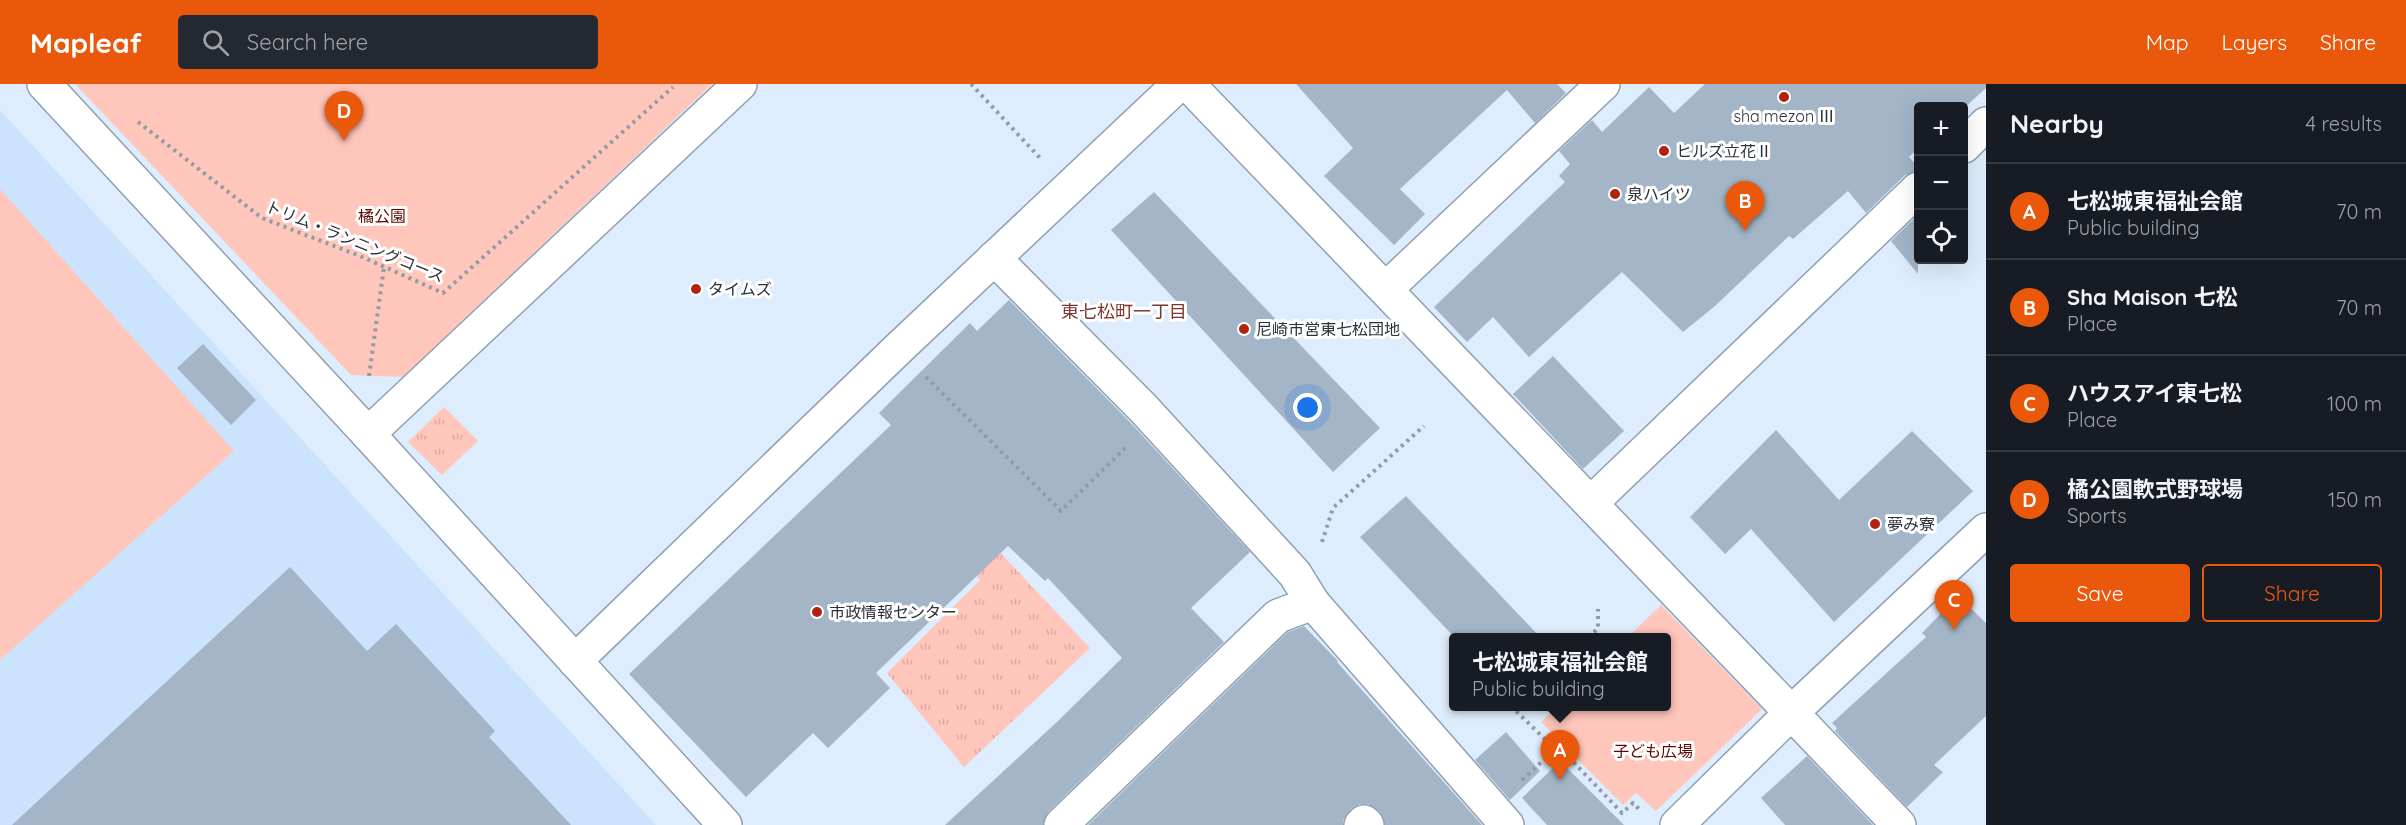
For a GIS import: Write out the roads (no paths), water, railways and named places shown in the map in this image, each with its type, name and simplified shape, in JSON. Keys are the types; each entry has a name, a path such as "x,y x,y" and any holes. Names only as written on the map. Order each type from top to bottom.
{"street":[{"path":"44,84 368,434 724,825"},
{"path":"368,434 740,84"},
{"path":"574,661 898,349 1179,84"},
{"path":"1188,84 1899,825"},
{"path":"1386,289 1603,84"},
{"path":"1968,142 1986,124"},
{"path":"1591,503 1914,193"},
{"path":"994,258 1154,420 1295,574 1313,603 1499,817"},
{"path":"1662,821 1792,712 1986,530"},
{"path":"1061,825 1278,616 1313,603"},
{"path":"1361,825 1364,822 1367,825"}],"place":[{"name":"sha mezon Ⅲ","path":"1784,97"},
{"name":"橘公園軟式野球場","path":"344,141"},
{"name":"ヒルズ立花Ⅱ","path":"1664,151"},
{"name":"泉ハイツ","path":"1615,194"},
{"name":"Sha Maison 七松","path":"1745,231"},
{"name":"タイムズ","path":"696,289"},
{"name":"尼崎市営東七松団地","path":"1244,329"},
{"name":"夢み寮","path":"1875,524"},
{"name":"市政情報センター","path":"817,612"},
{"name":"ハウスアイ東七松","path":"1954,630"},
{"name":"七松城東福祉会館","path":"1560,780"}],"district":[{"name":"東七松町一丁目","path":"1124,311"}],"park label":[{"name":"橘公園","path":"382,216"},
{"name":"子ども広場","path":"1653,751"}]}
